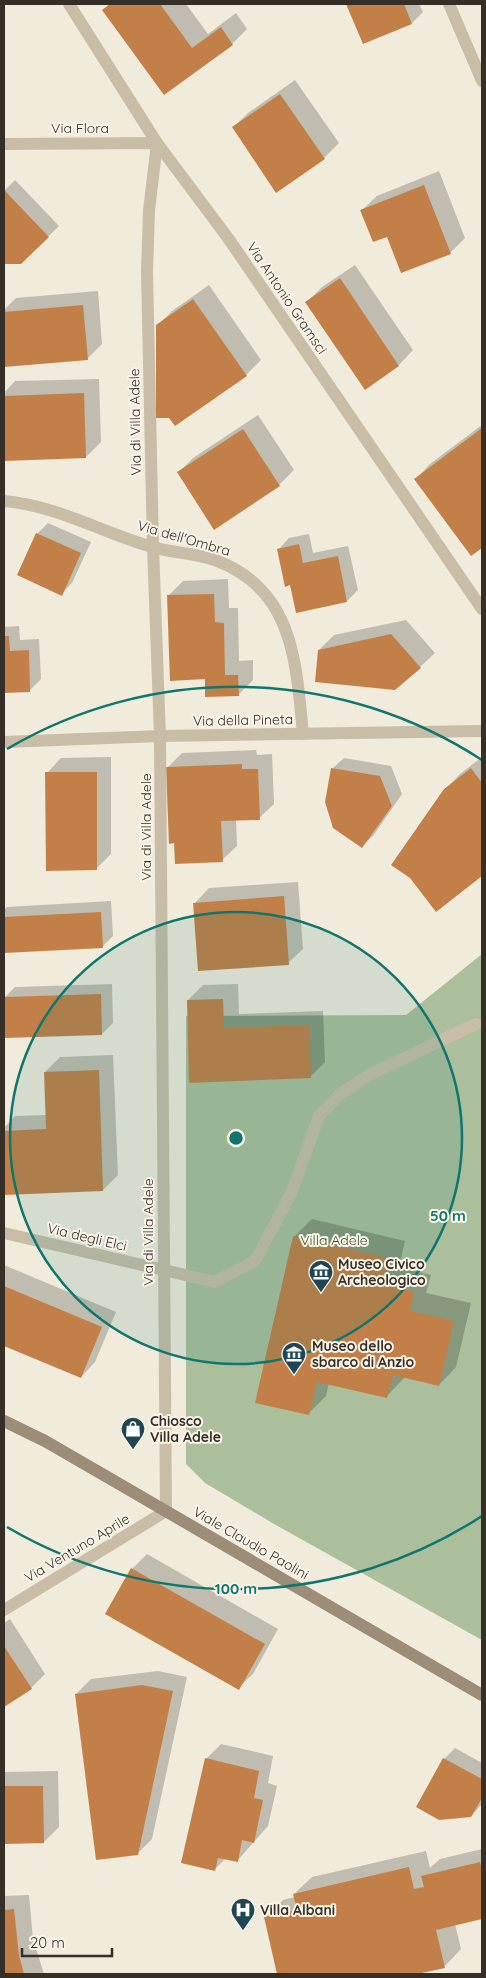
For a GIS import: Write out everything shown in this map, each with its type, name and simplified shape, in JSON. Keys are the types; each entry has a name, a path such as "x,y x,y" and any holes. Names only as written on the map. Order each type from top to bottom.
{"street":[{"name":"Via Antonio Gramsci","path":"68,4 156,143 228,238 482,609"},
{"path":"449,4 482,81"},
{"name":"Via Flora","path":"4,144 156,143"},
{"name":"Via di Villa Adele","path":"156,143 147,251 153,547 160,736 166,1511"},
{"name":"Via dell'Ombra","path":"4,501 28,504 59,512 153,547 191,553 216,560 235,569 259,587 274,604 288,633 293,650 303,734"},
{"name":"Via della Pineta","path":"4,742 160,736 482,731"},
{"name":"Via degli Elci","path":"4,1233 216,1282 255,1261 290,1194 319,1116 340,1094 369,1075 476,1024"},
{"name":"Viale Claudio Paolini","path":"4,1421 45,1441 482,1695"},
{"name":"Via Ventuno Aprile","path":"4,1610 166,1511"}],"green space":[{"name":"Villa Adele","path":"482,954 482,1640 274,1524 205,1483 186,1464 186,1016 406,1015"}],"building":[{"path":"110,4 160,4 192,48 221,27 233,45 164,95 102,10"},
{"path":"346,4 404,4 412,24 363,44"},
{"path":"280,94 325,159 276,193 232,127"},
{"path":"424,185 451,254 401,273 387,237 373,242 360,210"},
{"path":"4,190 49,237 21,264 4,264"},
{"path":"340,278 399,366 365,390 305,302"},
{"path":"193,299 247,376 175,426 169,418 156,418 156,325"},
{"path":"83,305 88,360 4,367 4,312"},
{"path":"84,393 86,458 4,461 4,396"},
{"path":"482,428 482,548 471,556 414,479"},
{"path":"243,429 280,486 214,530 177,472"},
{"path":"36,533 81,553 62,596 17,575"},
{"path":"299,544 303,563 338,556 347,602 296,613 290,585 285,587 277,549"},
{"path":"214,594 215,622 224,623 225,675 238,675 239,696 205,697 205,679 170,681 167,595"},
{"path":"391,634 421,668 395,690 315,682 318,650"},
{"path":"4,636 9,636 10,651 29,650 30,692 4,693"},
{"path":"242,764 242,769 258,769 260,820 221,821 223,862 175,864 174,843 169,844 166,767"},
{"path":"331,768 380,776 392,806 362,848 333,828 325,802"},
{"path":"471,768 482,783 482,876 436,912 410,878 391,865 444,789"},
{"path":"45,772 97,772 97,870 46,871"},
{"path":"284,896 289,965 198,971 193,903"},
{"path":"101,912 103,948 4,953 4,917"},
{"path":"101,994 102,1035 4,1038 4,997"},
{"path":"223,999 224,1028 309,1025 311,1078 189,1083 187,1000"},
{"path":"99,1070 103,1191 4,1195 4,1131 46,1129 44,1072"},
{"name":"Villa Adele","path":"293,1236 388,1258 383,1284 414,1292 410,1311 454,1321 439,1386 393,1375 387,1398 317,1382 309,1415 255,1403"},
{"path":"4,1286 102,1327 81,1378 4,1346"},
{"path":"131,1568 265,1644 239,1690 105,1614"},
{"path":"4,1646 32,1689 4,1707"},
{"path":"142,1685 173,1691 138,1855 96,1860 75,1694"},
{"path":"205,1758 259,1771 254,1798 263,1800 254,1843 242,1840 238,1862 218,1858 215,1871 181,1863"},
{"path":"443,1758 482,1779 482,1798 471,1817 439,1820 416,1807"},
{"path":"4,1786 43,1786 44,1843 4,1844"},
{"path":"480,1862 482,1871 482,1919 436,1930 445,1968 417,1974 277,1974 264,1917 297,1910 293,1894 409,1867 414,1889 424,1887 421,1876"},
{"path":"14,1909 19,1955 24,1974 4,1974 4,1910"}],"place":[{"name":"Museo Civico Archeologico","path":"321,1293"},
{"name":"Museo dello sbarco di Anzio","path":"294,1375"},
{"name":"Chiosco Villa Adele","path":"133,1450"},
{"name":"Villa Albani","path":"243,1931"}]}
